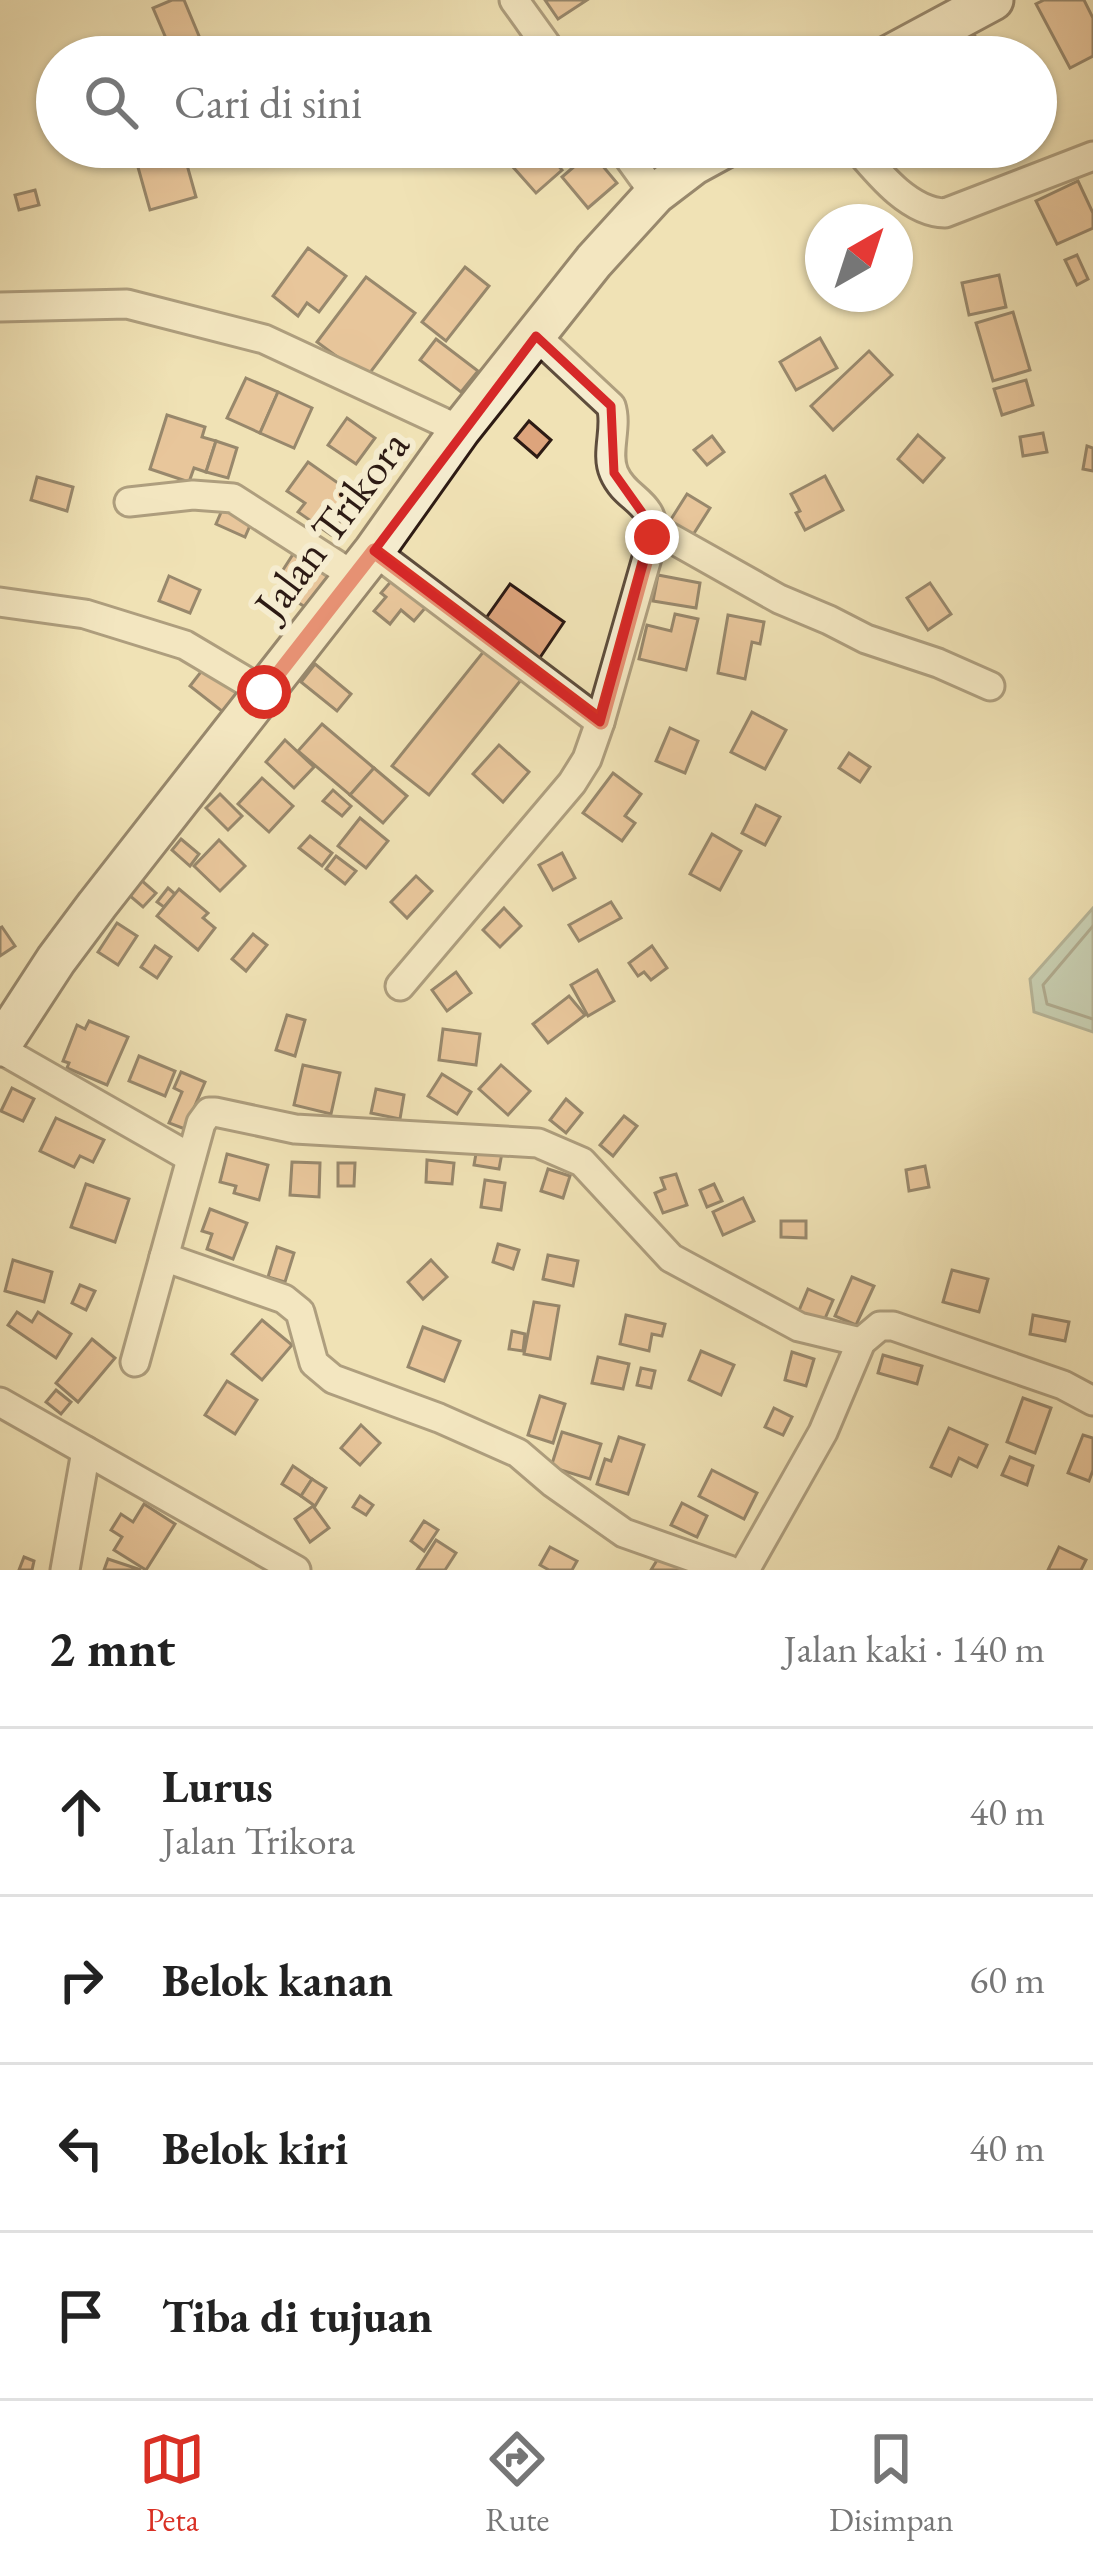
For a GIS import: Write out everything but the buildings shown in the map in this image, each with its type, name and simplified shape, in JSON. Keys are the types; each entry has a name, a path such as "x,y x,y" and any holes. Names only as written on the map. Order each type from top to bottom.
{"street":[{"path":"514,0 540,36"},
{"path":"926,36 993,0"},
{"path":"874,168 915,203 945,213 1093,156"},
{"path":"636,168 655,194"},
{"name":"Jalan Trikora","path":"0,1048 70,942 593,260 655,194 689,168"},
{"path":"0,308 128,304 265,339 460,430"},
{"path":"400,986 572,783 587,759 653,529 650,512 614,473 610,406 536,336"},
{"path":"129,502 193,495 232,498 364,564 601,722"},
{"path":"653,529 779,599 866,639 990,686"},
{"path":"0,602 85,614 185,645 264,692"},
{"path":"0,1048 191,1158"},
{"path":"135,1362 191,1158 209,1112 295,1129 538,1143 582,1162 671,1258 800,1327 861,1342"},
{"path":"164,1257 284,1300 300,1312 314,1363 333,1379 518,1453 624,1534 729,1570"},
{"path":"745,1570 823,1432 861,1342 880,1326 893,1326 1063,1385 1093,1401"},
{"path":"0,1402 296,1570"},
{"path":"64,1570 86,1451"}],"highlighted area":[{"path":"536,336 611,406 614,473 653,528 600,722 374,551"}],"water":[{"path":"1093,908 1093,1032 1034,1012 1030,979"}],"route":[{"path":"264,692 374,551 601,722 652,537"}]}
